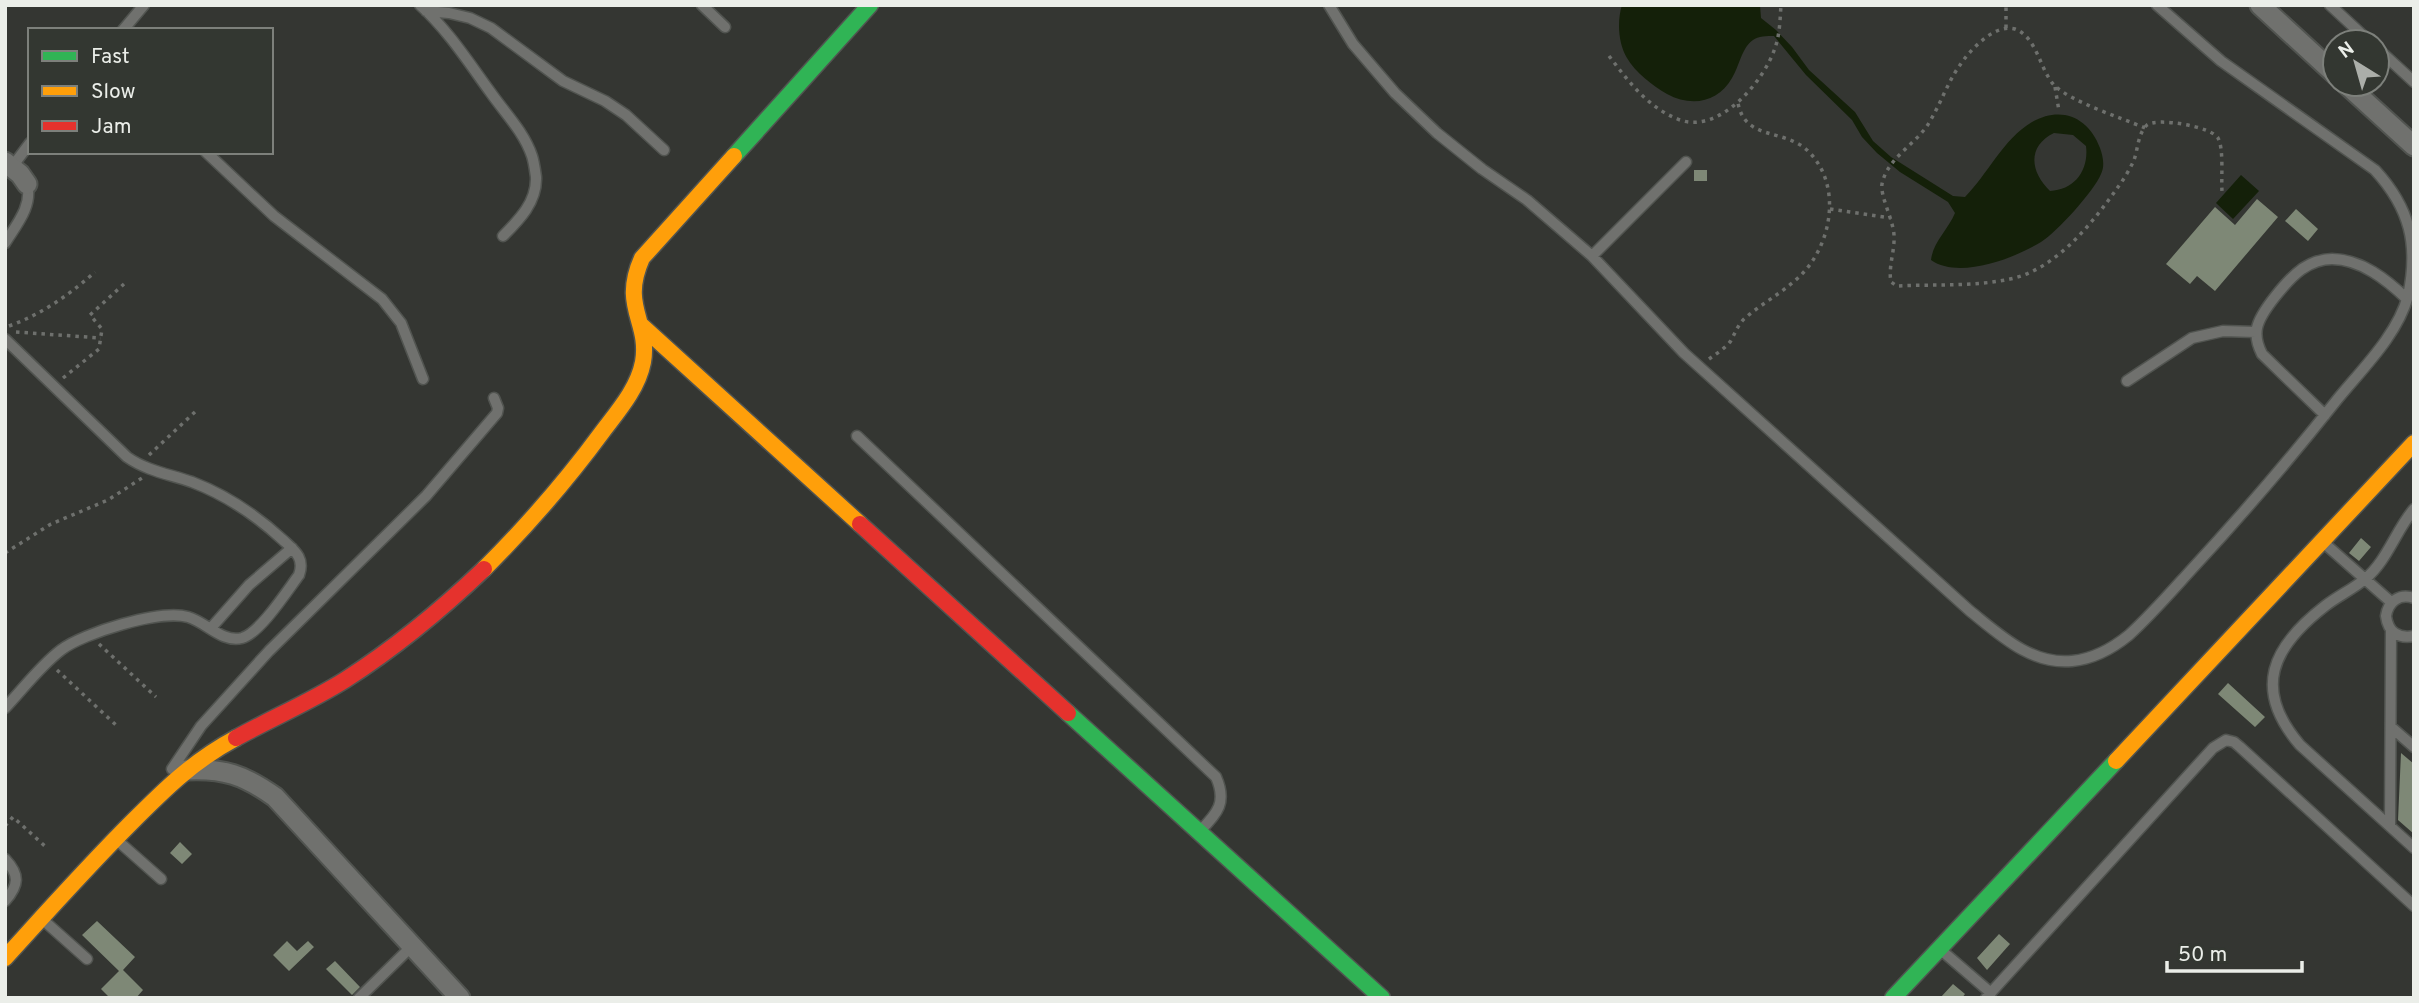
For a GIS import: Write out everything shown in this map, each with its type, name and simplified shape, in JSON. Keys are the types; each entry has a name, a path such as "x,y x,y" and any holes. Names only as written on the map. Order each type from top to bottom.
{"street":[{"path":"5,958 115,839 185,770 216,747 345,680 399,642 450,600 499,554 544,506 586,454 636,383 643,365 645,345 635,308 633,282 642,258 870,5"},
{"path":"2260,5 2321,61"},
{"path":"2361,98 2414,146"},
{"path":"9,164 27,184"},
{"path":"642,326 1382,998"},
{"path":"1894,998 2414,443"},
{"path":"185,770 209,769 233,773 255,783 275,797 460,998"}],"lane":[{"path":"125,28 144,5"},
{"path":"702,5 725,27"},
{"path":"1329,5 1353,44 1395,93 1420,117 1482,169 1527,200 1592,256 1698,365 1970,611 2011,644 2040,658 2071,662 2102,654 2128,635 2225,534 2383,344 2407,299 2414,257 2412,232 2404,209 2392,188 2375,170 2221,61 2157,5"},
{"path":"2330,5 2355,28"},
{"path":"423,8 470,18 491,28 554,75 626,114 664,150"},
{"path":"423,8 510,118 533,157 536,180 531,202 519,220 503,236"},
{"path":"2391,61 2414,82"},
{"path":"9,164 28,145"},
{"path":"208,154 274,216 382,299 401,323 423,379"},
{"path":"1592,256 1686,162"},
{"path":"6,237 26,208 30,195 27,184"},
{"path":"2325,415 2262,354 2256,332 2266,309 2295,275 2321,260 2341,260 2362,267 2378,275 2407,299"},
{"path":"2127,381 2192,338 2223,331 2256,332"},
{"path":"5,340 116,448 138,465 190,482 247,510 292,548 301,560 299,575 257,628 242,638 223,637 202,622 186,616 170,615 136,621 74,641 48,662 5,708"},
{"path":"157,797 177,760 201,726 291,627 426,496 494,417 498,408 494,398"},
{"path":"857,436 1216,776 1221,799 1218,810 1199,832"},
{"path":"2414,509 2365,579 2309,619 2290,639 2277,658 2272,682 2275,705 2284,727 2300,745 2414,848"},
{"path":"2321,541 2391,602"},
{"path":"211,628 249,585 292,548"},
{"path":"2390,826 2391,631 2385,616 2391,602 2399,597 2414,598"},
{"path":"2391,631 2397,636 2414,636"},
{"path":"2390,727 2414,747"},
{"path":"1941,949 1989,995 2213,748 2226,740 2240,747 2414,906"},
{"path":"115,839 161,879"},
{"path":"5,859 14,868 17,879 14,890 5,901"},
{"path":"41,918 87,959"},
{"path":"359,998 412,946"}],"path":[{"path":"1608,56 1638,93 1657,109 1682,121 1700,123 1713,119 1738,103 1766,67 1776,47 1781,5"},
{"path":"2006,5 2006,28"},
{"path":"2059,111 2054,85 2025,36 2017,30 2006,28 1987,37 1959,65 1926,128 1899,155 1887,172 1882,188 1892,218 1894,236 1890,279 1894,285 1946,286 2010,279 2028,273 2060,254 2116,190 2133,160 2145,128 2154,122 2167,122 2213,132 2220,144 2222,191"},
{"path":"2054,85 2075,98 2145,128"},
{"path":"1698,365 1729,343 1743,320 1776,296 1810,265 1826,234 1830,209 1829,191 1822,171 1810,153 1790,139 1756,130 1749,125 1738,103"},
{"path":"1830,209 1892,218"},
{"path":"5,329 49,307 95,272"},
{"path":"54,387 99,349 102,330 90,315 124,284"},
{"path":"5,329 101,338"},
{"path":"138,465 196,411"},
{"path":"5,553 51,524 108,500 152,471"},
{"path":"90,635 156,697"},
{"path":"48,662 117,726"},
{"path":"5,826 13,817 47,848"}],"shaded area":[{"path":"1622,5 1760,5 1761,18 1792,47 1809,70 1855,112 1873,141 1891,157 1953,196 1965,197 2004,147 2022,129 2043,117 2054,115 2073,117 2089,129 2101,151 2102,171 2074,211 2041,242 1987,264 1956,268 1943,266 1931,260 1935,247 1955,213 1948,202 1900,172 1877,153 1862,137 1852,120 1806,75 1774,36 1763,36 1749,43 1732,78 1719,93 1703,100 1685,100 1656,87 1630,63 1620,39","holes":["2054,133 2073,135 2086,146 2083,171 2067,187 2050,191 2035,168 2036,152 2045,138"]},
{"path":"2241,175 2259,191 2233,219 2216,203"}],"building":[{"path":"1694,170 1707,170 1707,181 1694,181"},
{"path":"2257,199 2278,217 2215,291 2197,276 2190,284 2166,264 2215,207 2235,225"},
{"path":"2296,209 2318,229 2308,241 2285,221"},
{"path":"2361,538 2371,547 2359,561 2349,553"},
{"path":"2228,683 2265,717 2255,727 2218,694"},
{"path":"2401,753 2414,764 2414,834 2398,820"},
{"path":"180,842 192,854 182,864 170,853"},
{"path":"97,921 135,957 123,970 143,990 136,998 110,998 101,989 119,971 82,935"},
{"path":"1999,934 2010,944 1987,970 1977,958"},
{"path":"287,941 297,951 308,941 314,947 289,971 273,955"},
{"path":"335,961 360,987 352,995 326,969"},
{"path":"1953,984 1965,994 1962,998 1940,998"}],"traffic: fast":[{"path":"734,156 870,5"},
{"path":"1068,713 1382,998"},
{"path":"1893,998 2116,761"}],"traffic: slow":[{"path":"484,569 561,485 632,390 643,362 643,335 634,302 636,275 642,258 734,156"},
{"path":"642,326 860,524"},
{"path":"2116,761 2414,443"},
{"path":"5,958 99,856 180,776 236,738"}],"traffic: jam":[{"path":"860,524 1068,713"},
{"path":"236,738 318,696 364,668 417,628 484,569"}]}
